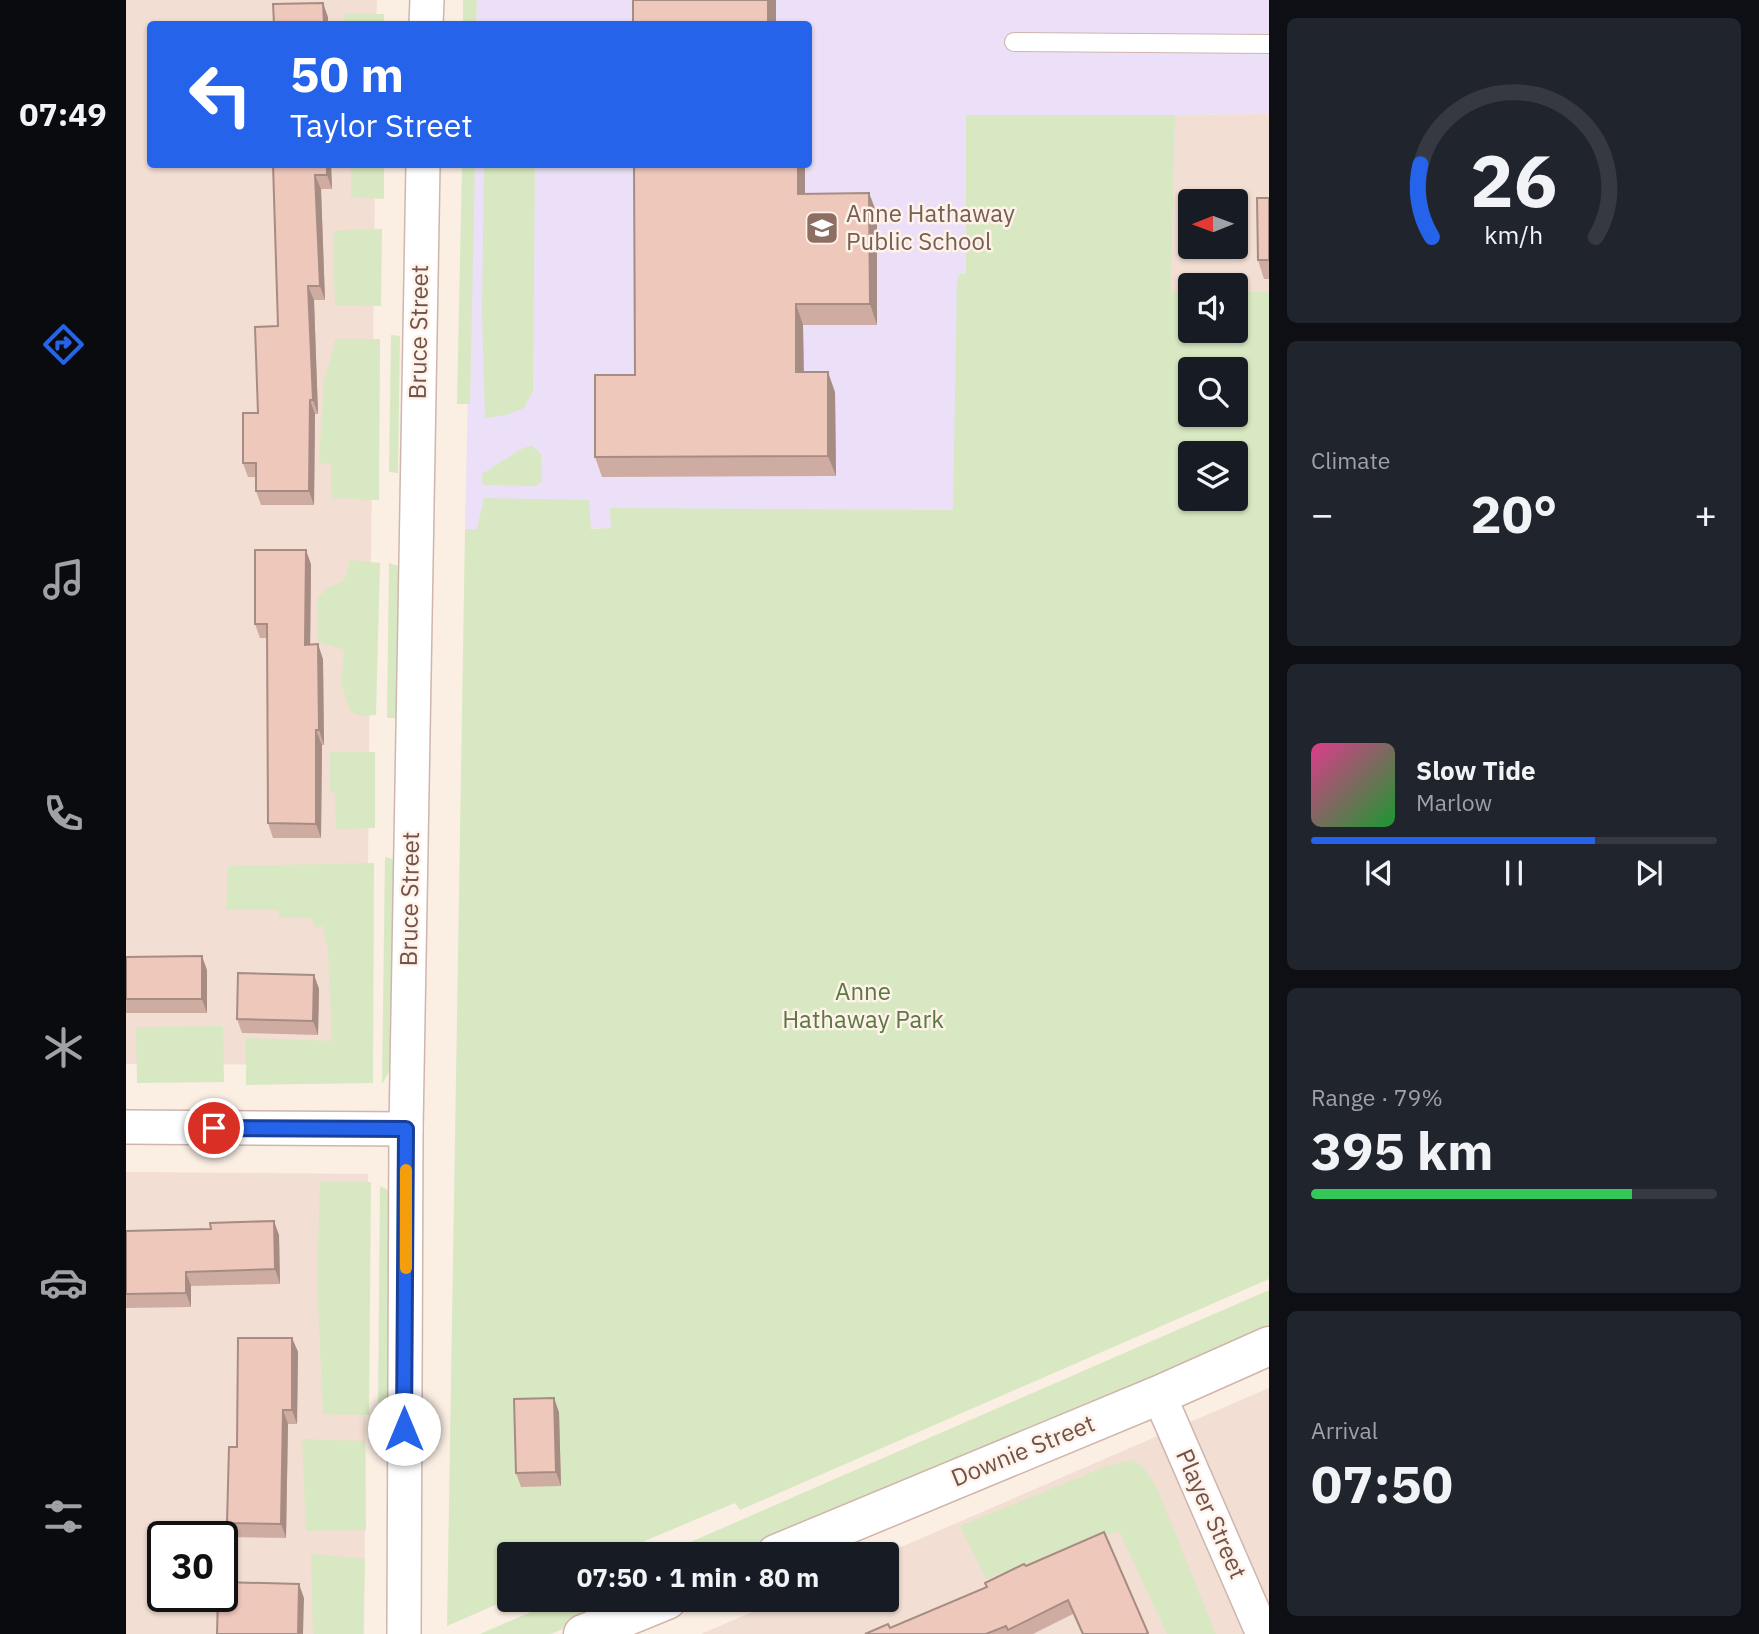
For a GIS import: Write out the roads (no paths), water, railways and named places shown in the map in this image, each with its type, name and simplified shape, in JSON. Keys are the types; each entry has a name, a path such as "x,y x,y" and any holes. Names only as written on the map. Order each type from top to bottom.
{"main road":[{"name":"Downie Street","path":"805,1542 1159,1395 1269,1346"},
{"path":"583,1634 637,1612"}],"street":[{"path":"426,21 427,0"},
{"name":"Bruce Street","path":"404,1634 406,1129 423,168"},
{"path":"126,1127 406,1129"},
{"name":"Player Street","path":"1159,1395 1263,1634"}],"lane":[{"path":"1014,43 1269,44"}],"place":[{"name":"Anne Hathaway Public School","path":"822,228"}],"park label":[{"name":"Anne Hathaway Park","path":"863,1006"}]}
